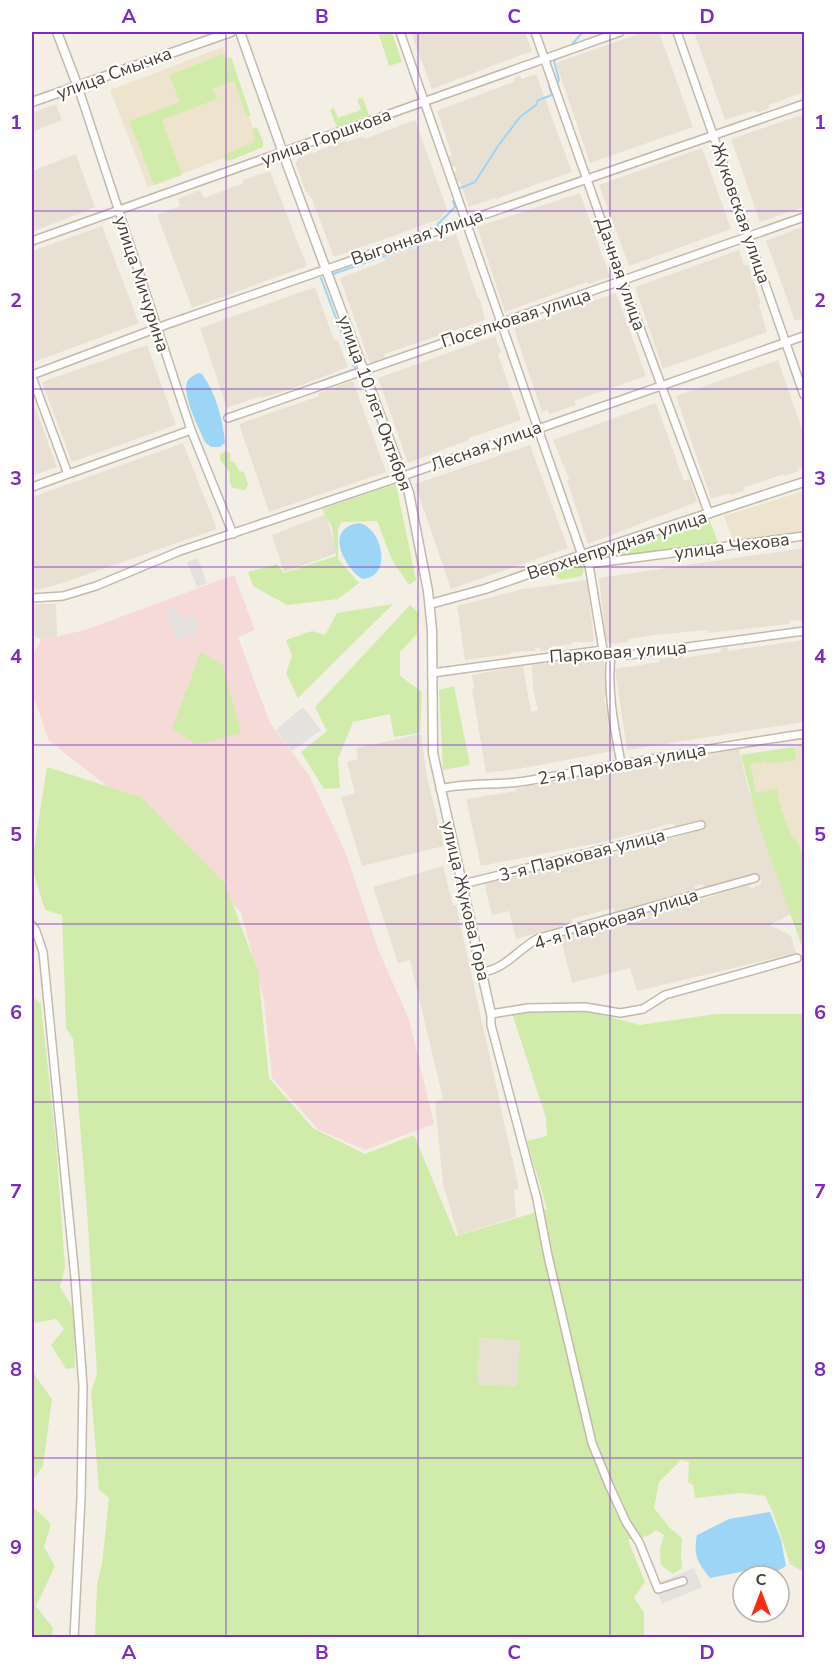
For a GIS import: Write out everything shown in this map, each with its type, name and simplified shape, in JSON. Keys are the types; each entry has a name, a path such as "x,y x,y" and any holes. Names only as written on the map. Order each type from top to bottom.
{"street":[{"name":"улица Мичурина","path":"57,32 78,87 190,430 233,534"},
{"name":"улица Смычка","path":"32,102 231,32"},
{"name":"улица 10 лет Октября","path":"240,32 282,152 403,476 415,524 430,604 433,753 440,789"},
{"path":"400,32 588,564 603,650"},
{"name":"Дачная улица","path":"535,32 623,282 709,514"},
{"name":"улица Горшкова","path":"32,242 620,32"},
{"name":"Жуковская улица","path":"677,32 804,395"},
{"name":"Выгонная улица","path":"32,376 157,328 804,104"},
{"name":"Поселковая улица","path":"228,418 804,217"},
{"name":"Лесная улица","path":"32,598 63,596 96,586 180,551 804,336"},
{"path":"32,376 68,474"},
{"path":"32,487 190,430"},
{"name":"Верхнепрудная улица","path":"430,604 467,595 804,482"},
{"name":"улица Чехова","path":"588,564 804,536"},
{"name":"Парковая улица","path":"432,673 603,650 611,654 629,655 804,631"},
{"path":"611,654 610,703 621,763"},
{"name":"2-я Парковая улица","path":"440,789 456,785 524,781 804,734"},
{"name":"улица Жукова Гора","path":"440,789 491,1014"},
{"name":"3-я Парковая улица","path":"463,884 701,825"},
{"name":"4-я Парковая улица","path":"482,972 509,961 527,944 539,938 756,878"},
{"path":"34,928 43,952 75,1278 83,1386 81,1498 74,1638"},
{"path":"683,1581 658,1588 639,1542 626,1522 609,1485 592,1443 548,1256 537,1199 491,1025 491,1014 528,1008 585,1007 620,1013 643,1009 665,995 797,958"}],"shaded area":[{"path":"411,32 525,32 532,51 432,89"},
{"path":"644,32 659,32 693,127 590,163 556,63"},
{"path":"694,32 804,32 804,92 769,105 769,108 756,113 755,110 725,120"},
{"path":"223,47 259,144 148,187 110,90"},
{"path":"536,74 572,172 496,200 495,198 469,207 460,181 456,183 453,173 457,171 455,166 452,167 448,156 452,155 437,111 515,81 514,78 520,76 522,79"},
{"path":"56,104 62,120 32,132 32,113"},
{"path":"804,114 804,207 760,222 731,139"},
{"path":"415,120 447,209 440,219 334,257 311,197 306,192 295,162 298,161 297,158 313,152 314,154 346,140 347,142 363,136 364,139"},
{"path":"702,148 731,229 629,266 599,185"},
{"path":"76,154 95,207 32,232 32,171"},
{"path":"270,171 307,266 192,308 157,215 180,206 178,199 200,190 204,198 243,183 243,180"},
{"path":"580,193 610,277 589,284 587,282 505,312 477,227"},
{"path":"102,226 139,323 34,362 32,357 32,251"},
{"path":"804,226 804,318 795,321 766,241"},
{"path":"456,234 478,299 480,298 485,320 384,354 385,358 370,363 340,278 385,261 384,258"},
{"path":"739,250 744,265 748,265 761,303 759,305 767,332 663,369 635,287"},
{"path":"315,287 333,337 338,341 348,367 294,388 227,408 200,328"},
{"path":"616,293 646,376 574,401 576,405 549,414 548,410 542,412 514,329"},
{"path":"495,336 501,352 498,354 521,420 408,463 378,378"},
{"path":"147,345 176,425 72,462 42,382"},
{"path":"778,360 804,435 804,467 785,476 784,474 743,488 744,491 711,499 676,396"},
{"path":"353,381 386,472 269,512 239,424 319,396 318,393"},
{"path":"32,398 57,467 32,476"},
{"path":"656,403 684,481 690,479 697,502 588,544 567,481 569,479 553,440"},
{"path":"183,443 217,529 68,581 37,590 32,588 32,497"},
{"path":"530,445 568,548 451,589 415,484"},
{"path":"804,491 804,532 733,541 724,516"},
{"path":"326,514 337,553 284,572 272,535"},
{"path":"804,548 804,622 790,621 790,624 708,633 707,630 655,635 611,644 606,640 599,578"},
{"path":"198,558 207,583 197,587 187,562"},
{"path":"234,575 255,630 238,637 270,723 309,775 345,851 380,954 409,1019 434,1124 365,1150 319,1130 272,1078 264,1000 241,912 124,799 49,741 32,692 32,656 41,640 85,630"},
{"path":"587,580 594,642 572,642 571,645 552,646 551,650 540,651 540,648 535,648 535,651 511,652 511,654 465,660 457,606 523,589"},
{"path":"32,604 56,604 57,636 41,640 32,635"},
{"path":"175,607 180,616 184,618 194,615 198,633 176,640 166,610"},
{"path":"804,640 804,722 627,750 615,669 659,662 660,659 682,655 683,658 721,652 721,648 727,647 728,651"},
{"path":"604,655 606,697 604,697 613,751 486,773 472,689 474,688 472,675 523,665 531,712 538,710 533,690 532,665"},
{"path":"303,707 321,730 292,751 276,730"},
{"path":"421,734 427,777 444,846 362,866 341,797 355,793 347,762 358,759 356,748"},
{"path":"804,745 804,952 759,826 741,755"},
{"path":"739,749 746,781 791,914 770,925 791,936 796,953 637,991 630,968 572,983 560,935 703,899 748,885 751,889 762,883 757,873 704,888 703,884 694,886 695,891 615,912 614,908 572,919 573,923 516,939 509,911 492,915 484,883 570,861 571,864 652,845 652,843 703,829 700,820 675,827 673,823 603,842 481,866 466,799 516,791 524,785 548,783 636,764 638,768"},
{"path":"443,866 453,905 456,905 519,1189 514,1190 516,1217 458,1235 443,1184 435,1102 443,1099 410,960 398,963 373,887"},
{"path":"479,1338 520,1341 517,1386 478,1384"},
{"path":"694,1568 702,1587 662,1604 654,1585"}],"green space":[{"path":"378,32 392,32 402,62 389,66"},
{"path":"223,54 231,74 227,59 231,57 251,116 246,116 234,81 213,89 217,99 162,120 182,175 154,185 129,121 180,102 169,75"},
{"path":"363,98 369,115 337,127 330,110 334,108 338,118 361,110 357,99"},
{"path":"257,127 263,147 229,161 224,158 223,155 253,143 255,139 252,131"},
{"path":"226,451 231,454 230,460 235,463 239,471 244,472 248,484 246,490 232,488 229,481 230,473 220,460 220,454"},
{"path":"396,484 416,580 409,585 392,560 377,521 342,522 338,529 338,559 359,583 338,599 287,605 253,586 248,572 277,564 284,573 336,556 332,527 322,509"},
{"path":"709,518 718,542 593,561 592,556"},
{"path":"579,562 584,570 582,576 561,580 556,577 556,569"},
{"path":"393,604 298,698 286,673 292,656 286,640 312,631 325,635 337,613"},
{"path":"410,605 419,613 417,634 400,652 400,676 422,692 420,733 394,737 390,714 353,722 338,759 340,788 324,789 301,752 327,731 315,707"},
{"path":"201,652 223,665 241,733 197,745 172,728"},
{"path":"454,686 470,765 443,770 439,690"},
{"path":"795,747 795,760 750,764 756,793 777,789 790,834 797,840 804,860 804,952 759,826 741,755"},
{"path":"47,767 141,797 225,884 258,971 269,1078 313,1128 365,1154 414,1135 456,1236 547,1209 527,1141 547,1136 546,1118 511,1010 587,1011 640,1025 716,1014 804,1014 804,1572 790,1564 765,1496 742,1493 695,1498 693,1485 688,1482 689,1462 681,1460 659,1482 654,1508 670,1528 682,1538 682,1568 673,1574 661,1565 660,1549 664,1535 656,1530 648,1536 628,1540 645,1582 634,1598 644,1612 644,1637 95,1637 97,1584 102,1564 109,1498 99,1490 91,1392 97,1374 73,1039 66,1028 62,915 45,910 32,868","holes":["479,1338 520,1341 517,1386 478,1384"]},
{"path":"32,996 41,1004 56,1144 65,1268 60,1287 74,1310 75,1368 66,1369 51,1345 64,1329 56,1319 34,1323 32,1327"},
{"path":"32,1367 36,1377 52,1399 43,1466 32,1481"},
{"path":"32,1506 51,1524 44,1547 55,1566 36,1606 53,1628 52,1637 32,1637"}],"water":[{"path":"198,373 202,374 207,381 218,407 225,443 220,447 211,447 205,442 189,403 187,382"},
{"path":"359,523 374,534 381,552 378,571 372,577 362,579 343,557 340,548 342,532 348,526"},
{"path":"770,1512 781,1540 786,1564 731,1564 731,1574 710,1578 697,1558 697,1535 729,1519"}],"waterway":[{"path":"573,43 583,32"},
{"path":"556,59 554,61 558,82"},
{"path":"458,190 475,182 520,117 536,105 538,100 552,95 549,86"},
{"path":"437,225 455,207 453,201"},
{"path":"333,274 425,242 433,236"},
{"path":"278,397 355,369 321,278"}]}
